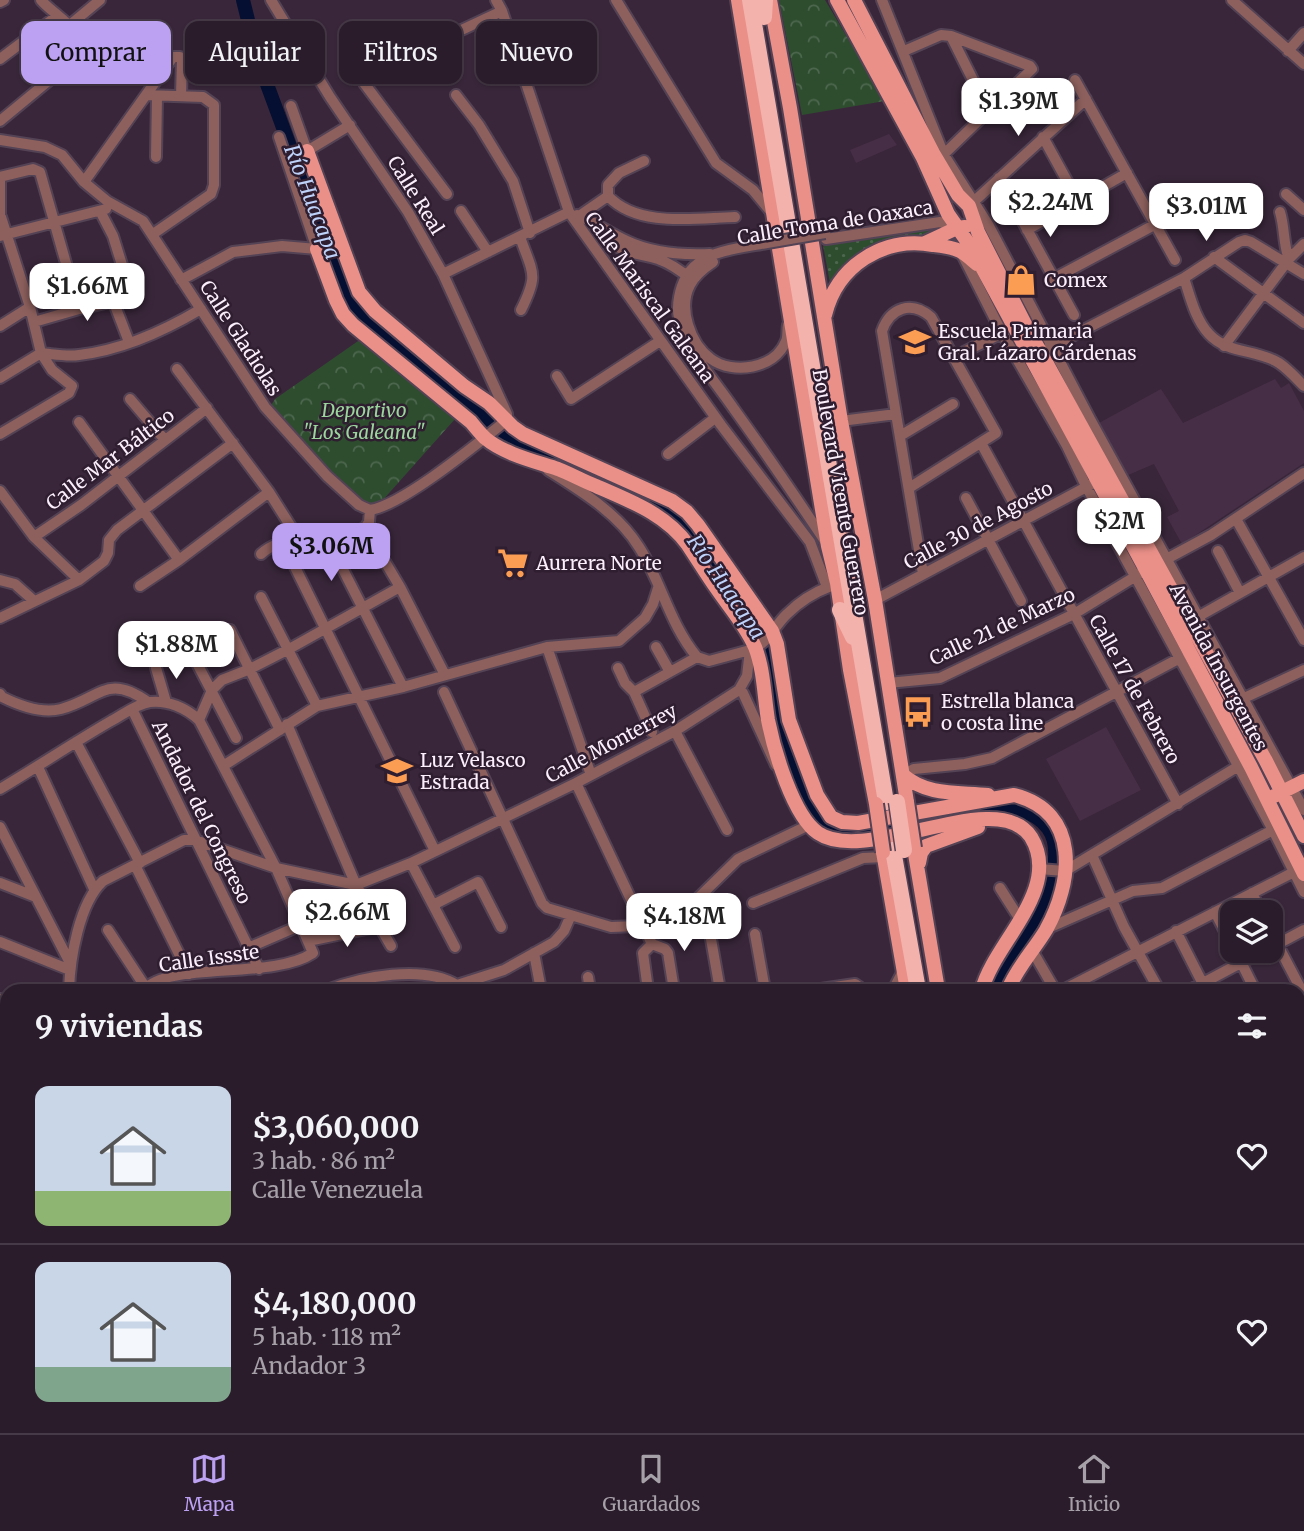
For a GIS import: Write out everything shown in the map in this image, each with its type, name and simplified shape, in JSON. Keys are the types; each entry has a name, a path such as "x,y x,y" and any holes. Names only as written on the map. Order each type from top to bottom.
{"highway":[{"name":"Boulevard Vicente Guerrero","path":"750,0 862,657 892,803"},
{"name":"Boulevard Vicente Guerrero","path":"763,0 892,803 896,851 917,984"},
{"path":"840,610 862,657"},
{"name":"Boulevard Vicente Guerrero","path":"896,851 927,984"}],"main road":[{"name":"Boulevard Vicente Guerrero","path":"738,0 828,546 832,585 892,803"},
{"name":"Boulevard Vicente Guerrero","path":"770,0 903,775 892,803"},
{"name":"Avenida Insurgentes","path":"837,0 944,201 948,214 971,247 1045,372 1092,484 1187,622 1243,770 1266,799 1299,873"},
{"path":"854,0 941,158 958,195 972,208 978,232 996,269 1046,349 1045,372 1151,567"},
{"path":"307,151 359,292 375,311 464,386 489,403 505,422 523,434 646,487 672,501 698,524 777,644 789,720 817,795 831,817 842,822 858,823 996,796 1014,795 1025,797 1050,814 1059,825 1065,842 1057,903 1046,929 1012,984"},
{"path":"925,243 970,225 972,208"},
{"path":"824,320 828,304 848,270 882,248 904,243 925,243 961,252 982,268"},
{"path":"317,249 343,314 486,436 523,457 562,470 627,499 667,522 679,533 755,648 763,677 772,737 788,783 801,817 821,835 849,842 927,827 994,820 1014,822 1025,829 1039,855 1039,869 1021,921 993,962 984,984"},
{"path":"1067,425 1067,446"},
{"path":"1187,622 1266,761 1293,787 1304,836"},
{"path":"903,775 918,786 934,790 996,796"},
{"path":"1266,799 1293,787"},
{"path":"921,886 919,861 926,846 994,820"},
{"name":"Boulevard Vicente Guerrero","path":"896,851 921,886 937,984"},
{"name":"Boulevard Vicente Guerrero","path":"896,851 906,984"}],"street":[{"path":"41,0 53,20 58,21"},
{"path":"74,21 99,0"},
{"name":"Calle Real","path":"271,0 330,97 408,212 443,274 507,414 505,422"},
{"name":"Calle Mariscal Galeana","path":"496,0 574,214 715,418 810,542 832,585"},
{"path":"616,0 716,163 753,190 773,215"},
{"path":"882,0 904,51 941,158 1032,69 951,36 942,35 904,51"},
{"path":"1232,0 1304,64"},
{"path":"447,194 364,83 391,63 502,11"},
{"path":"0,59 53,20"},
{"path":"1288,51 1304,33"},
{"path":"951,36 989,113"},
{"path":"84,182 152,95 173,57 177,56 182,60 181,96"},
{"path":"1075,80 1175,260"},
{"path":"0,121 45,84"},
{"path":"152,95 203,97 214,104 214,185 211,194 153,234"},
{"path":"152,95 156,157"},
{"path":"456,95 479,125 513,181 533,272 533,285 521,310"},
{"path":"972,208 999,178 1086,99"},
{"path":"291,106 307,151 350,125"},
{"path":"181,280 233,252 282,246 317,249 279,137"},
{"path":"1043,137 1078,201"},
{"name":"Calle Gladiolas","path":"0,140 45,147 62,155 84,182 116,206 143,221 265,408 327,476 359,505 370,510"},
{"path":"644,161 619,173 608,185 608,196 618,206 632,213 672,219 735,217"},
{"path":"0,434 72,387 52,370 41,353 30,307 4,236 0,177 33,169 40,172 79,309"},
{"path":"1027,229 1127,173"},
{"path":"999,178 1074,315"},
{"path":"753,190 769,184"},
{"path":"1286,194 1304,210"},
{"path":"443,274 608,196"},
{"name":"Calle Toma de Oaxaca","path":"574,214 595,222 627,242 646,248 681,256 715,256 932,216 942,209 944,201"},
{"path":"4,236 116,206"},
{"path":"34,322 132,297 113,236 100,211"},
{"path":"461,211 488,252"},
{"path":"1280,212 1285,230 1287,261"},
{"path":"595,222 619,249 657,259 690,278"},
{"name":"Calle Toma de Oaxaca","path":"826,236 940,222 957,228"},
{"path":"1053,279 1156,224"},
{"path":"1304,274 1287,261 1245,240 1184,278 1046,349 1151,567 1241,699 1304,810"},
{"path":"1224,346 1287,261 1304,244"},
{"path":"961,252 1003,333 1067,446 1092,484"},
{"name":"Calle Toma de Oaxaca","path":"690,278 715,256"},
{"path":"1214,257 1304,323"},
{"path":"690,278 686,305 687,323 702,350 711,360 724,365 752,368 775,355 786,341 789,311"},
{"path":"690,278 678,303 679,317 696,355 828,546"},
{"path":"1184,278 1196,314 1208,333 1224,346 1279,363 1303,382"},
{"path":"114,303 129,342"},
{"path":"0,326 30,307"},
{"path":"909,488 996,433 947,342 925,312 912,307 902,307 891,314 882,331 923,574"},
{"path":"0,378 41,353 77,356 129,342 169,328 201,309"},
{"path":"954,357 1003,333"},
{"path":"557,376 571,399 660,341"},
{"path":"177,369 269,492 293,530 304,537 329,542 365,528 369,522 370,510 380,509 427,481 505,422"},
{"path":"130,399 165,440"},
{"path":"900,436 953,404"},
{"name":"Calle Mar Báltico","path":"34,537 81,505 207,408"},
{"path":"841,421 897,414"},
{"path":"668,454 715,418"},
{"path":"79,422 179,560"},
{"path":"0,618 79,580 104,561 109,540 117,530 233,443"},
{"name":"Calle 17 de Febrero","path":"981,443 1178,804"},
{"path":"523,457 569,484 626,528 640,548 669,613 697,657"},
{"name":"Calle 21 de Marzo","path":"888,683 940,678 1074,614 1236,519 1304,473"},
{"name":"Calle 30 de Agosto","path":"875,600 1092,484"},
{"path":"0,491 34,537 79,580"},
{"path":"140,586 269,492"},
{"path":"966,498 1021,601"},
{"path":"1236,519 1304,640"},
{"path":"365,528 400,587 445,675"},
{"path":"261,554 275,545 304,537"},
{"path":"329,542 403,687"},
{"path":"1218,551 1240,593"},
{"path":"1187,622 1304,557"},
{"path":"292,561 435,851"},
{"path":"1151,567 1180,659 1299,873 1304,892"},
{"path":"0,580 15,584 33,600"},
{"path":"634,692 697,657 709,660 755,648 788,614 832,585"},
{"path":"199,720 212,690 222,680 289,649 400,587"},
{"path":"223,766 317,706 403,687 547,647 619,641 645,618 659,587"},
{"path":"261,597 317,706"},
{"path":"230,630 283,727 356,885 391,946"},
{"path":"547,647 591,775"},
{"path":"656,647 670,672"},
{"path":"189,648 236,738"},
{"path":"755,648 747,676 739,690 747,701 769,754 788,783"},
{"path":"903,775 914,769 965,764 992,758 1180,659"},
{"path":"156,668 166,702"},
{"path":"618,668 625,683 634,692 652,732"},
{"path":"1241,699 1304,670"},
{"path":"0,694 21,706 58,710 111,688 132,691 148,702"},
{"name":"Calle Monterrey","path":"356,885 411,863 576,783 675,731 739,690"},
{"path":"444,692 544,906 611,927 644,924 680,912 693,904 738,859 809,825"},
{"path":"0,789 132,709 148,702 166,702 190,711 199,720 276,868 308,941 381,926"},
{"name":"Andador del Congreso","path":"132,709 259,969"},
{"path":"675,731 727,830"},
{"path":"76,742 138,864 189,974"},
{"path":"1039,869 1063,871 1178,804 1266,761"},
{"path":"38,767 94,889"},
{"path":"576,783 652,944 668,953 673,984"},
{"path":"0,827 70,966"},
{"path":"1046,929 1133,891 1162,888 1273,830"},
{"path":"69,984 70,966 87,904 94,889 103,881 184,841 195,840 276,868 356,885"},
{"path":"753,903 863,858 896,851"},
{"path":"1091,855 1111,902 1156,984"},
{"path":"411,863 454,947"},
{"path":"1075,984 1252,893 1299,873"},
{"path":"433,905 478,882 501,927"},
{"path":"0,883 36,897"},
{"path":"1000,888 1021,921"},
{"path":"1252,893 1255,900"},
{"path":"1215,912 1220,922"},
{"path":"464,984 504,970 554,942 564,931 572,915"},
{"path":"248,948 301,925"},
{"path":"108,930 142,984"},
{"path":"1283,941 1304,930"},
{"path":"1176,931 1202,984"},
{"path":"755,934 764,984"},
{"path":"711,939 719,984"},
{"name":"Calle Issste","path":"152,984 160,979 189,974 259,969 296,962 313,953 308,941"},
{"path":"0,942 70,966"},
{"path":"647,984 643,953 652,944"},
{"path":"1032,952 1051,984"},
{"path":"534,953 540,984"},
{"path":"1283,961 1297,984"},
{"path":"1209,984 1241,963 1252,984"},
{"path":"896,984 903,971"},
{"path":"345,984 365,977 404,975 440,977 448,984"},
{"path":"588,977 589,984"}],"shaded area":[{"path":"889,134 897,145 856,163 850,150"},
{"path":"1275,379 1281,388 1289,383 1304,411 1304,463 1182,544 1167,517 1179,511 1154,464 1128,475 1099,423 1161,389 1183,423"},
{"path":"1106,727 1141,790 1080,821 1046,759"}],"green space":[{"path":"779,0 825,0 885,101 802,115"},
{"path":"938,226 944,231 941,236 883,246 832,294 823,245"},
{"name":"Deportivo \"Los Galeana\"","path":"361,339 455,419 374,510 267,412 275,399"}],"waterway":[{"name":"Río Huacapa","path":"243,0 258,60 351,306 369,326 463,400 505,437 628,491 667,513 695,537 758,630 767,648 782,735 804,797 818,823 844,834 1008,807 1038,819 1053,837 1055,861 1048,888 998,984"}],"place":[{"name":"Comex","path":"1021,280"},
{"name":"Escuela Primaria Gral. Lázaro Cárdenas","path":"915,342"},
{"name":"Aurrera Norte","path":"513,563"},
{"name":"Estrella blanca o costa line","path":"918,712"},
{"name":"Luz Velasco Estrada","path":"397,771"}]}
